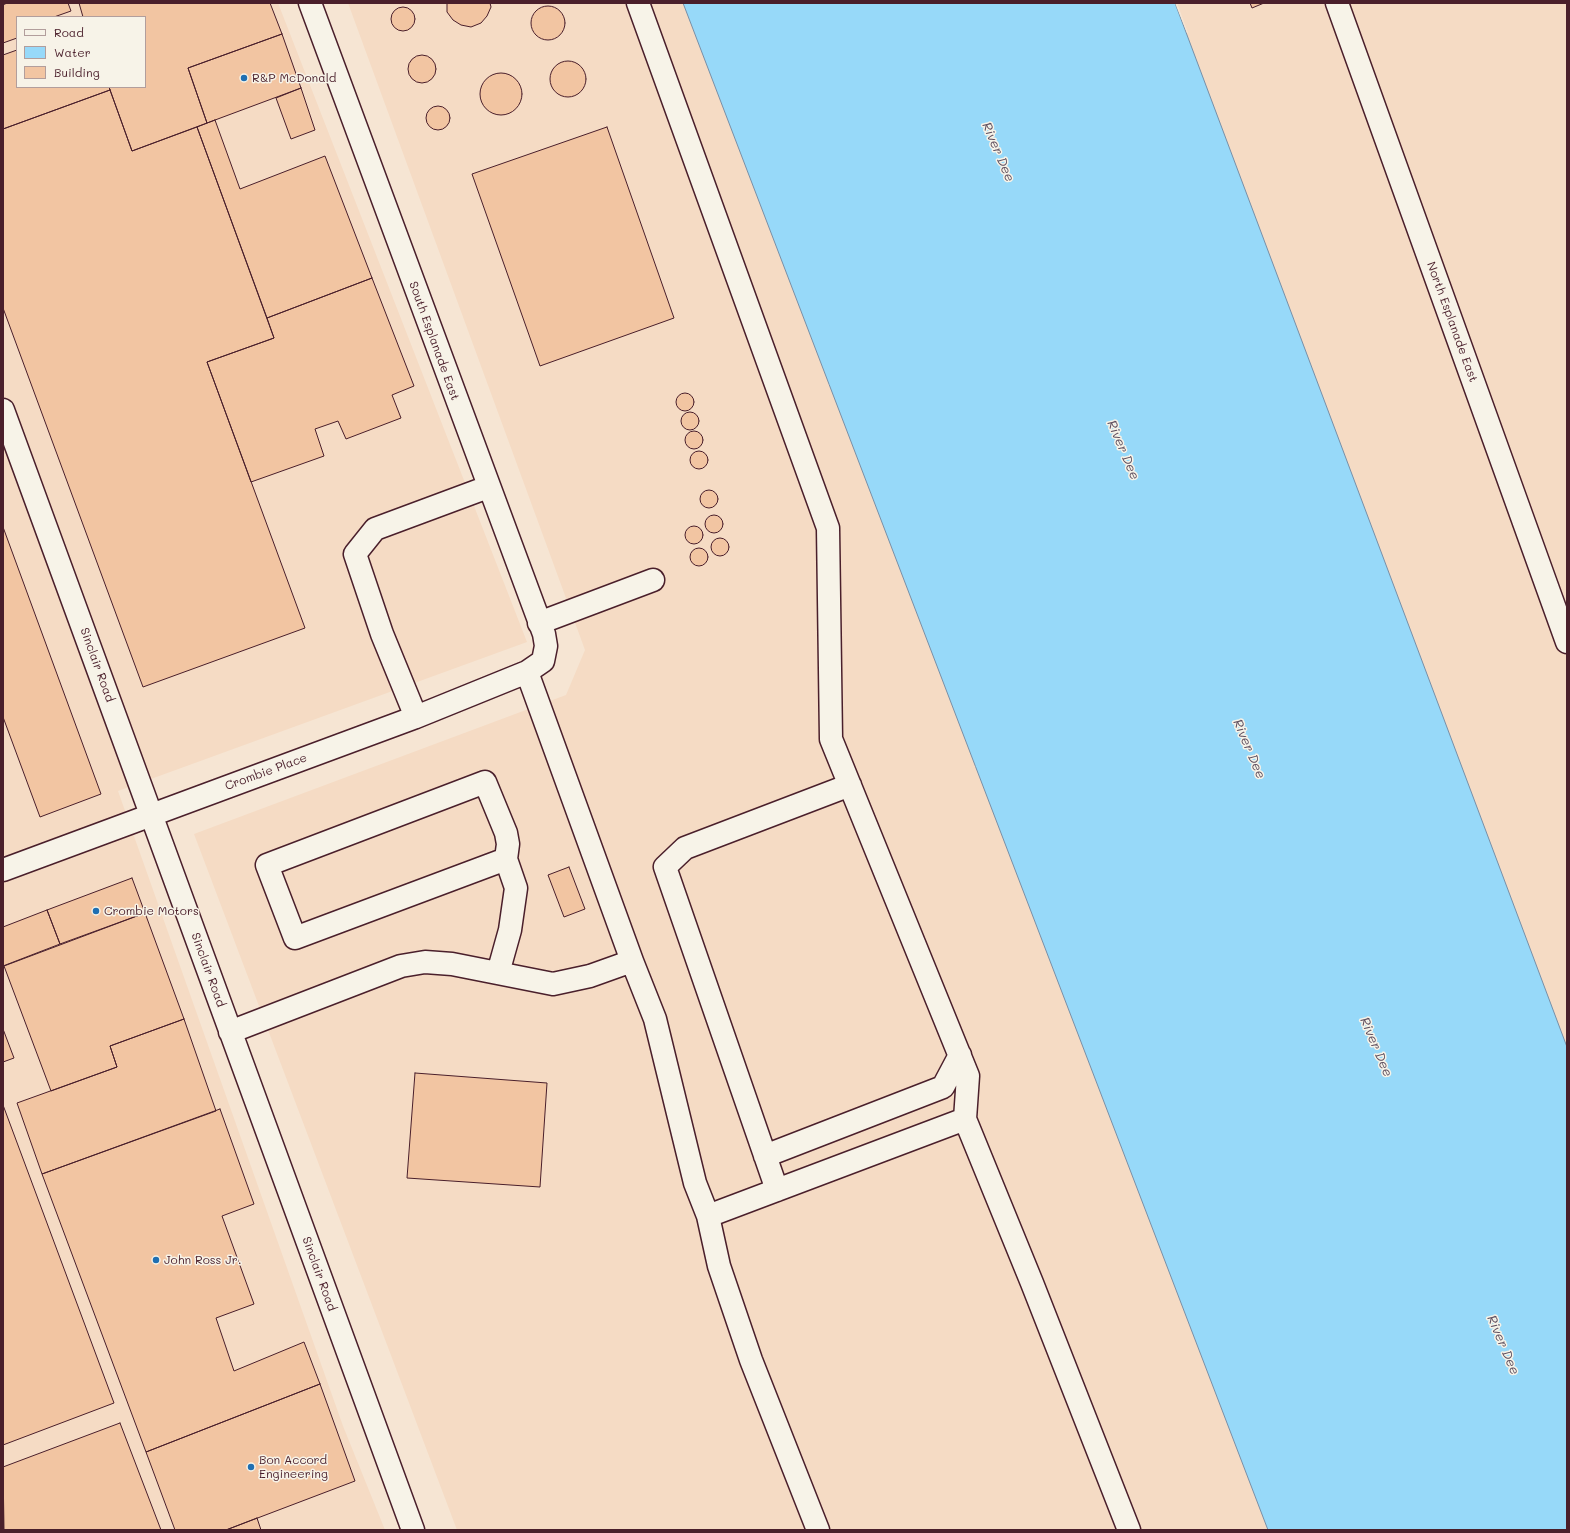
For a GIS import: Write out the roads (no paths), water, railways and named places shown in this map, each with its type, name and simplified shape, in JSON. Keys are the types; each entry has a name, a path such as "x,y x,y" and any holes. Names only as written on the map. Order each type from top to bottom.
{"street":[{"name":"South Esplanade East","path":"310,3 539,623 546,646 543,661 527,672"},
{"path":"638,3 828,528 831,739 968,1076 965,1119 1032,1283 1129,1530"},
{"name":"North Esplanade East","path":"1337,3 1567,642"},
{"name":"Sinclair Road","path":"3,410 413,1530"},
{"path":"416,717 382,634 355,554 375,529 488,487"},
{"path":"539,623 653,580"},
{"path":"527,672 632,961 655,1019 695,1183 708,1216 718,1266 751,1360 818,1530"},
{"name":"Crombie Place","path":"3,870 416,717 527,672"},
{"path":"498,973 510,930 516,888 506,858 508,844 506,833 485,782 266,865 295,938 506,858"},
{"path":"777,1190 665,866 684,848 850,786"},
{"path":"230,1032 400,966 425,962 452,964 553,984 590,976 632,961"},
{"path":"765,1156 943,1087 960,1055"},
{"path":"708,1216 965,1119"}],"water":[{"name":"River Dee","path":"683,3 1175,3 1567,1047 1567,1530 1268,1530"}],"place":[{"name":"R&P McDonald","path":"244,78"},
{"name":"Crombie Motors","path":"96,911"},
{"name":"John Ross Jr.","path":"156,1260"},
{"name":"Bon Accord Engineering","path":"251,1467"}]}
